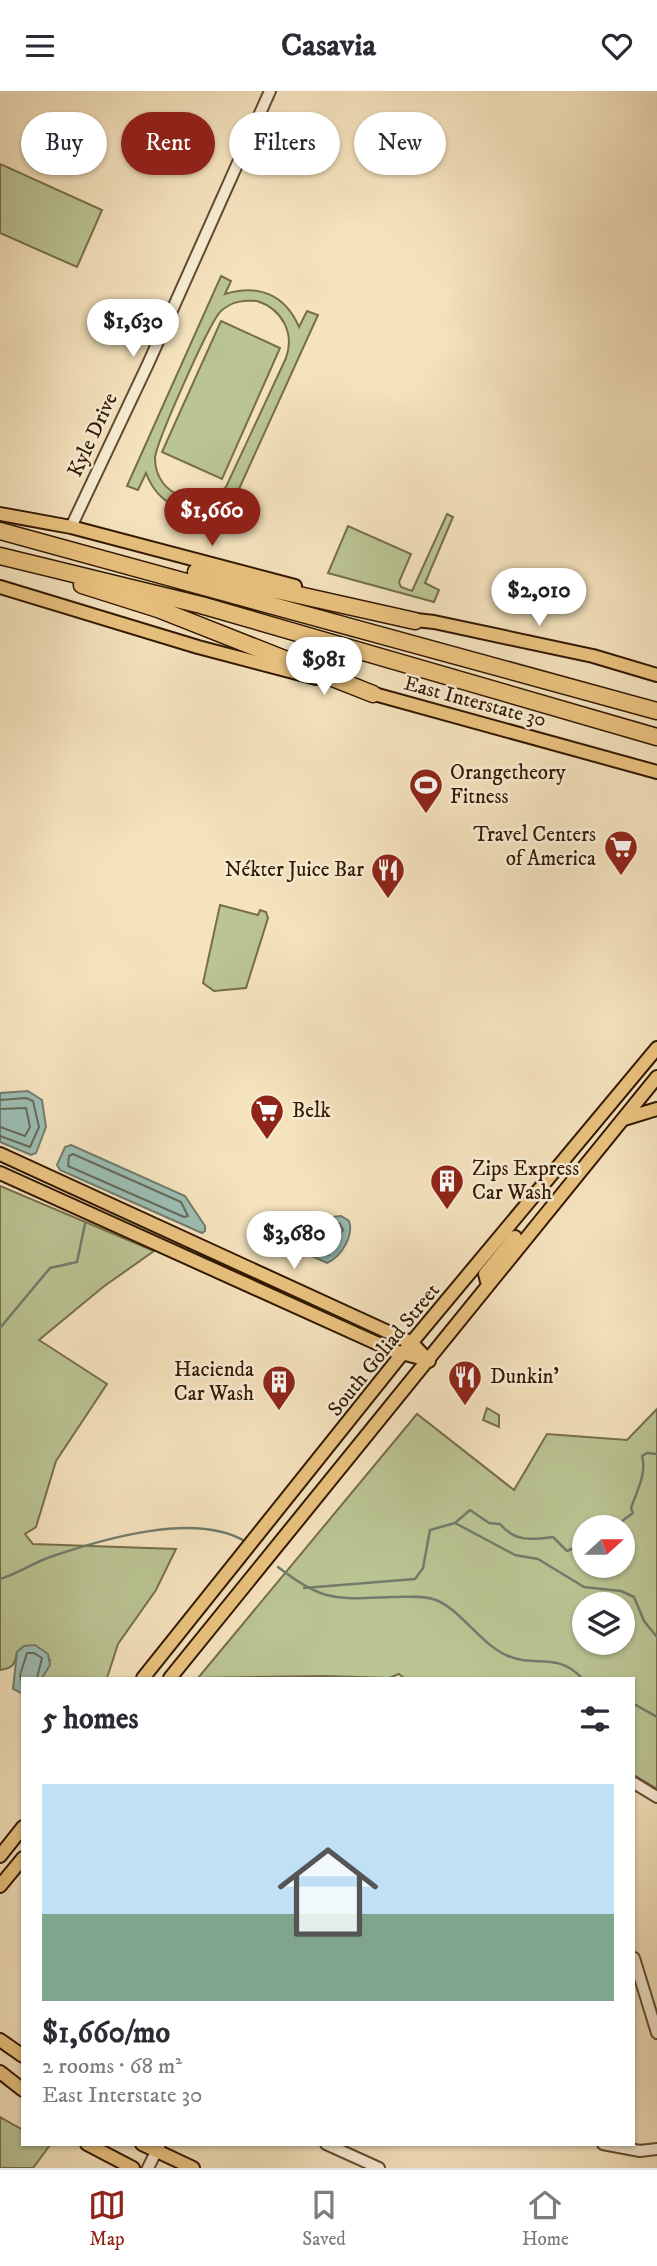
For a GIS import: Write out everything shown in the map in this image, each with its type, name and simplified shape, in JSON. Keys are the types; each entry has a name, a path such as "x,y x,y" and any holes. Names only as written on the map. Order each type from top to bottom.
{"highway":[{"path":"0,531 657,711"},
{"path":"0,557 158,609 373,694"},
{"path":"0,557 201,605 657,737"},
{"path":"117,561 159,564 415,621"}],"main road":[{"path":"0,514 71,527 310,590 415,621 434,622 593,656 657,675"},
{"name":"East Interstate 30","path":"0,587 198,647 657,772"},
{"name":"South Goliad Street","path":"145,1677 402,1354 657,1048"},
{"name":"South Goliad Street","path":"171,1677 429,1360 617,1122 657,1077"},
{"path":"617,1122 657,1108"},
{"path":"0,1154 412,1343 429,1360"},
{"path":"0,1173 402,1354 429,1360"},
{"path":"37,1191 45,1174"},
{"path":"488,1285 485,1274 536,1210 530,1200"},
{"path":"207,1266 213,1252"},
{"path":"263,1291 268,1278"},
{"path":"0,1856 21,1830"},
{"path":"0,1886 21,1860"},
{"path":"0,2040 21,2055"},
{"path":"0,2072 21,2088"},
{"path":"91,2146 133,2168"},
{"path":"158,2148 193,2168"}],"street":[{"name":"Kyle Drive","path":"71,527 148,364 270,91"},
{"path":"646,1063 657,1072"},
{"path":"635,1784 657,1797"},
{"path":"635,1961 657,2033"},
{"path":"635,2000 645,1996"},
{"path":"330,2146 379,2168"},
{"path":"614,2146 640,2151 657,2149"},
{"path":"148,2168 158,2148"}],"green space":[{"path":"0,164 102,210 77,267 0,233"},
{"path":"221,276 231,281 225,294 249,290 269,294 286,307 299,327 307,311 318,315 224,522 214,517 219,506 185,509 166,501 151,484 146,473 138,490 127,486","holes":["243,301 257,301 280,316 284,323 289,340 286,358 226,487 204,498 181,496 162,482 155,458 184,383 221,311 229,305"]},
{"path":"221,321 280,348 222,479 162,452"},
{"path":"447,514 453,517 425,583 439,590 434,602 328,573 348,526 411,554 399,582 401,587 412,591"},
{"path":"220,905 258,915 260,910 266,912 268,918 246,988 214,991 203,983"},
{"path":"0,1186 154,1251 103,1287 39,1340 107,1384 56,1461 36,1527 25,1534 33,1544 176,1549 156,1590 118,1644 107,1677 42,1677 50,1660 17,1652 13,1665 0,1670"},
{"path":"487,1408 499,1415 499,1427 483,1420"},
{"path":"657,1409 657,1789 635,1776 635,1677 403,1677 399,1674 392,1677 199,1677 417,1414 514,1490 547,1434 627,1440"},
{"path":"0,2117 21,2129 21,2146 49,2146 33,2168 0,2168"}],"water":[{"path":"28,1091 42,1100 46,1127 36,1153 31,1155 0,1142 0,1093"},
{"path":"71,1145 185,1196 205,1226 205,1231 202,1233 60,1170 57,1165 65,1147"},
{"path":"341,1216 349,1221 350,1233 337,1256 327,1263 279,1241 273,1229 275,1224 284,1222"},
{"path":"35,1645 48,1654 50,1665 43,1677 21,1677 21,1693 13,1689 17,1652 24,1646"}],"waterway":[{"path":"0,1328 50,1268 77,1262 85,1224"},
{"path":"630,1515 642,1475 642,1456 647,1453 657,1454"},
{"path":"455,1523 470,1510 489,1523 500,1524 518,1537 553,1537 567,1551 572,1549"},
{"path":"304,1588 415,1579 423,1568 430,1530 455,1523 515,1555 538,1559 584,1587 621,1591 634,1597 644,1621 657,1637"},
{"path":"0,1579 44,1559 122,1536 149,1531 202,1529 225,1533 246,1542"},
{"path":"278,1567 308,1587 332,1596 425,1597 436,1600 454,1611 498,1651 527,1661 554,1662 581,1677"},
{"path":"635,1705 657,1717"}],"place":[{"name":"Orangetheory Fitness","path":"426,815"},
{"name":"Travel Centers of America","path":"621,877"},
{"name":"Nékter Juice Bar","path":"388,900"},
{"name":"Belk","path":"267,1141"},
{"name":"Zips Express Car Wash","path":"447,1211"},
{"name":"Dunkin'","path":"465,1407"},
{"name":"Hacienda Car Wash","path":"279,1412"}]}
